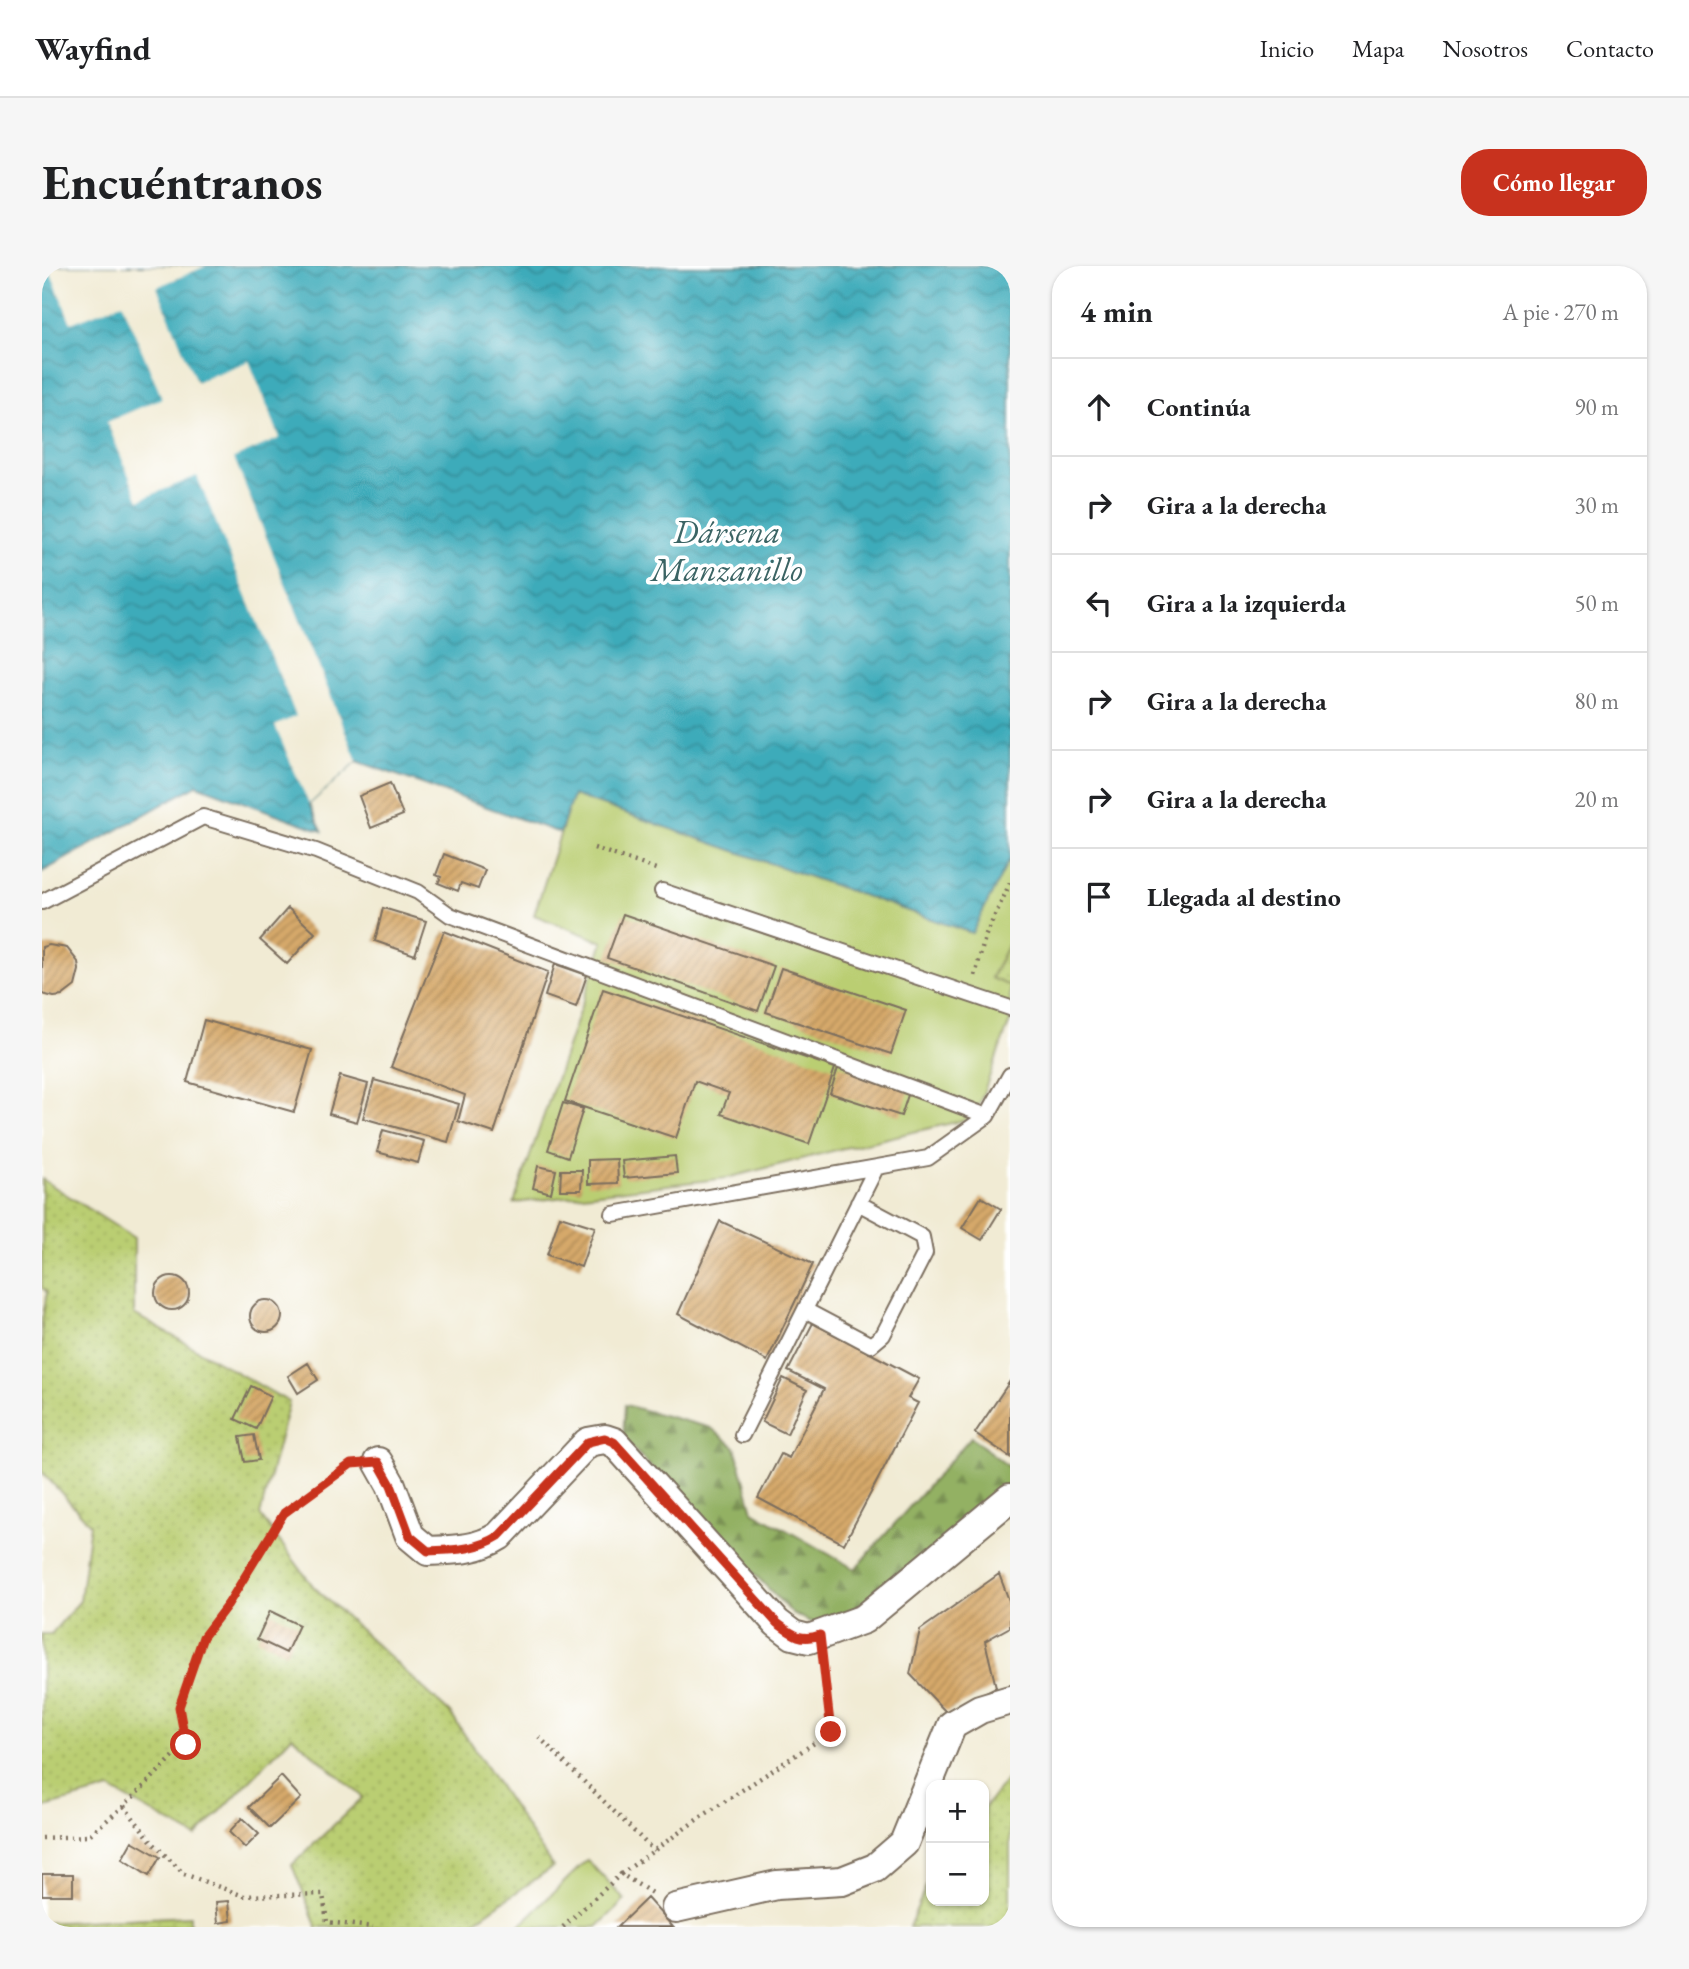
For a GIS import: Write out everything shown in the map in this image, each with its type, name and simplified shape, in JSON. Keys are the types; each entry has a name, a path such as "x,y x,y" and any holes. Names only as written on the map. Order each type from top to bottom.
{"street":[{"path":"378,1462 391,1485 410,1536 428,1551 463,1549 485,1545 499,1536 588,1442 605,1438 614,1442 777,1623 793,1634 809,1639 864,1619 1010,1499"},
{"path":"676,1909 777,1885 842,1881 875,1868 904,1843 952,1725 980,1709 1010,1700"}],"lane":[{"path":"42,902 203,817 316,851 418,892 450,915 987,1116"},
{"path":"662,891 1010,1008"},
{"path":"613,1214 928,1158 987,1116 1010,1075"},
{"path":"742,1435 876,1168"},
{"path":"805,1310 871,1345 883,1335 925,1253 922,1237 858,1203"}],"path":[{"path":"594,848 672,875"},
{"path":"967,974 975,977 985,937 1010,883"},
{"path":"42,1838 88,1836 124,1807 186,1745 179,1707 203,1637 228,1604 284,1513 351,1464 378,1462"},
{"path":"563,1927 621,1874 698,1819 831,1732 820,1635"},
{"path":"539,1737 654,1851"},
{"path":"124,1807 152,1842 184,1874 244,1896 323,1894 327,1922 373,1927"},
{"path":"621,1874 676,1909"}],"green space":[{"path":"573,795 971,933 1010,858 1010,940 991,978 1010,986 1010,1021 974,1118 727,1178 514,1203 603,942 534,915"},
{"path":"1010,940 1010,986 991,979"},
{"path":"42,1179 134,1238 134,1314 289,1402 260,1515 314,1587 450,1713 553,1867 466,1927 317,1927 292,1865 363,1797 292,1736 196,1837 110,1789 42,1808 42,1634 51,1634 80,1601 90,1524 42,1472 42,1321 47,1292 42,1288"},
{"path":"625,1405 711,1428 735,1447 753,1511 855,1569 971,1437 1010,1468 1010,1501 858,1607 815,1624 793,1614 623,1438"},
{"path":"1010,1775 1010,1927 909,1927 926,1887 926,1906 989,1906 989,1802"},
{"path":"587,1860 625,1900 597,1927 518,1927"},
{"path":"190,1916 190,1927 42,1927 42,1923"}],"water":[{"name":"Dársena Manzanillo","path":"42,266 1010,266 1010,858 972,933 573,795 560,833 357,761 309,804 322,831 197,785 42,872"}],"pier":[{"path":"48,266 206,266 157,287 196,382 249,361 280,438 234,458 357,761 309,804 275,726 296,716 197,476 139,500 107,422 162,398 122,303 71,323"}],"building":[{"path":"390,783 403,815 371,828 359,796"},
{"path":"444,854 485,870 478,889 461,883 458,891 438,883 441,877 436,875"},
{"path":"288,908 315,933 287,964 260,940"},
{"path":"383,908 426,921 415,955 375,941"},
{"path":"623,914 774,966 758,1011 607,958"},
{"path":"444,931 548,972 494,1133 458,1121 465,1095 391,1067"},
{"path":"49,945 67,948 78,962 75,986 62,996 42,994 42,947"},
{"path":"555,964 587,975 576,1007 545,996"},
{"path":"781,968 906,1010 891,1054 766,1012"},
{"path":"603,989 835,1068 809,1144 721,1114 729,1093 695,1081 676,1138 565,1101"},
{"path":"204,1020 312,1050 294,1112 187,1082"},
{"path":"839,1065 910,1089 901,1116 830,1093"},
{"path":"340,1076 368,1084 357,1122 329,1114"},
{"path":"374,1080 459,1104 448,1142 363,1118"},
{"path":"563,1103 583,1109 568,1157 548,1150"},
{"path":"383,1130 424,1141 418,1163 377,1152"},
{"path":"675,1156 677,1173 624,1178 622,1161"},
{"path":"617,1159 618,1183 588,1184 588,1160"},
{"path":"538,1166 556,1170 551,1193 533,1188"},
{"path":"561,1170 582,1170 581,1190 560,1190"},
{"path":"981,1197 1001,1209 982,1240 962,1228"},
{"path":"560,1216 595,1227 581,1267 547,1255"},
{"path":"720,1221 813,1264 767,1361 678,1314"},
{"path":"172,1276 184,1281 189,1293 184,1305 172,1310 160,1305 155,1293 160,1281"},
{"path":"266,1300 278,1304 282,1316 278,1328 266,1332 254,1328 250,1316 254,1304"},
{"path":"813,1323 919,1379 908,1398 918,1403 844,1544 758,1498 781,1454 789,1458 824,1389 788,1371"},
{"path":"308,1363 318,1380 298,1393 288,1376"},
{"path":"783,1378 807,1390 787,1434 762,1422"},
{"path":"1010,1381 1010,1457 975,1433"},
{"path":"251,1386 271,1396 256,1429 235,1419"},
{"path":"254,1435 259,1460 245,1462 240,1437"},
{"path":"999,1574 1010,1603 1010,1627 985,1641 996,1687 946,1712 910,1674 920,1630"},
{"path":"270,1611 299,1625 286,1653 257,1639"},
{"path":"281,1776 301,1798 270,1828 249,1807"},
{"path":"242,1818 259,1834 245,1848 229,1832"},
{"path":"132,1841 160,1857 149,1876 122,1859"},
{"path":"42,1874 73,1874 73,1895 42,1895"},
{"path":"647,1898 673,1927 617,1927"},
{"path":"229,1901 231,1921 218,1923 216,1902"}],"route":[{"path":"186,1745 179,1707 203,1637 228,1604 284,1513 351,1464 378,1462 391,1485 410,1536 428,1551 485,1545 499,1536 588,1442 605,1438 614,1442 777,1623 793,1634 809,1639 820,1635 831,1732"}]}
